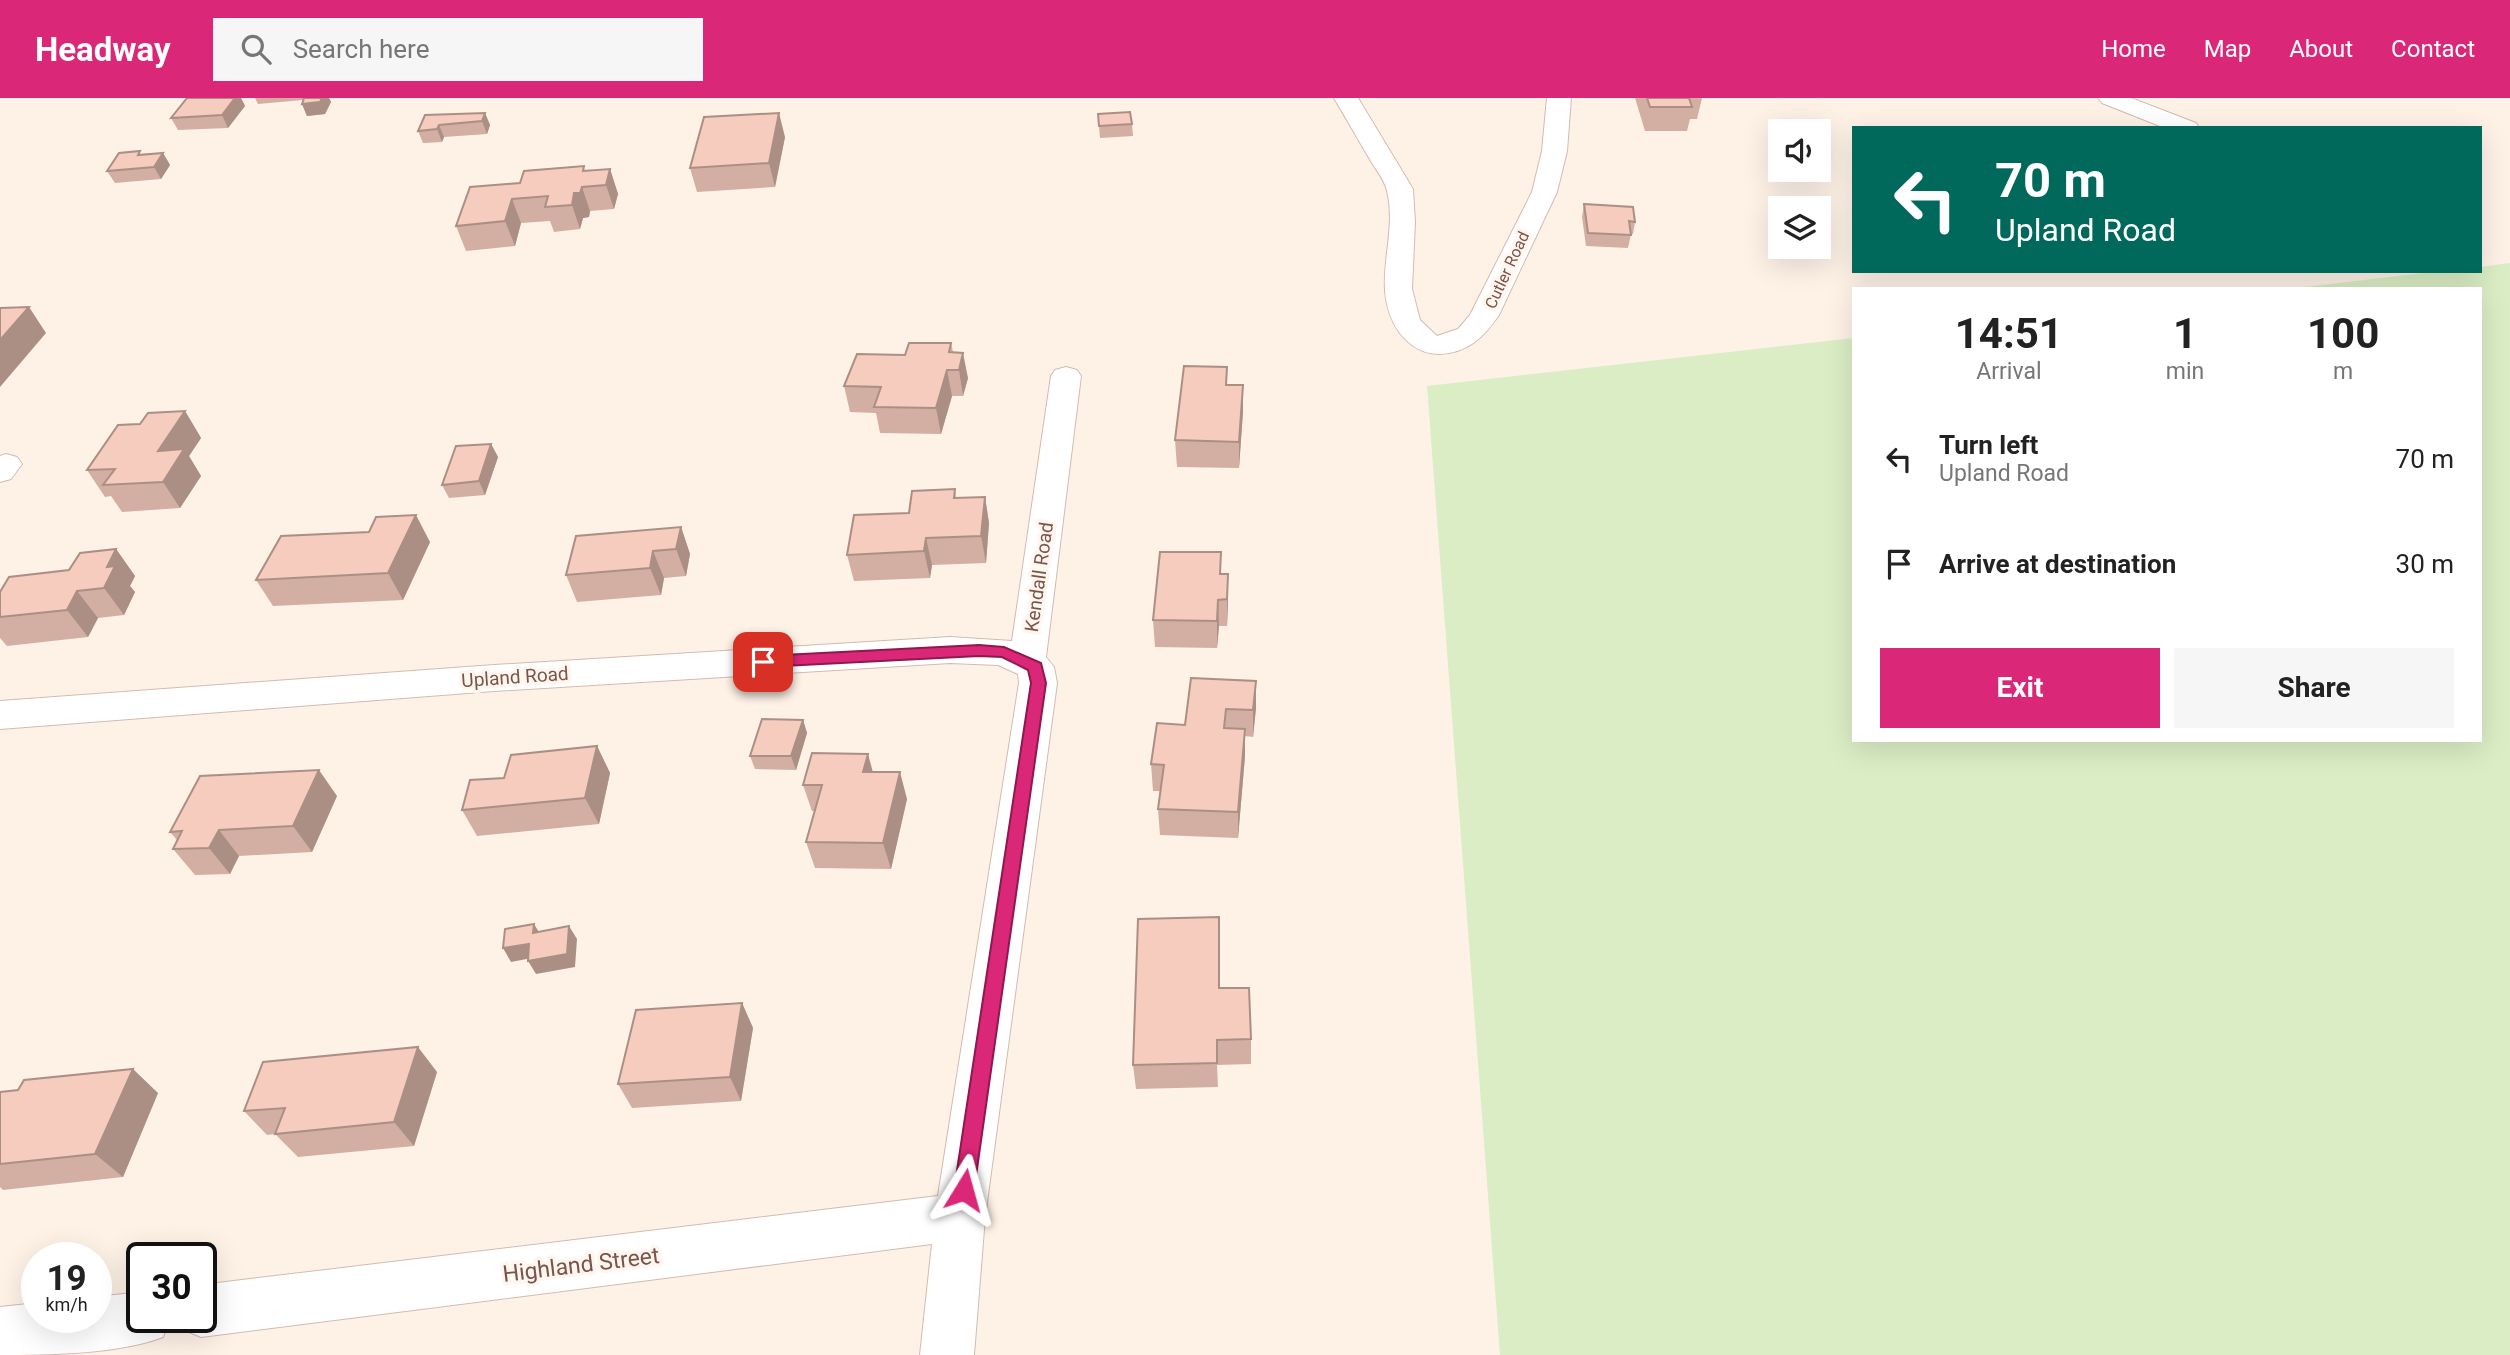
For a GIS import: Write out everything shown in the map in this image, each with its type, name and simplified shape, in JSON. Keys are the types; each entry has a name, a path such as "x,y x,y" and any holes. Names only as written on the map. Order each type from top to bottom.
{"street":[{"name":"Cutler Road","path":"1346,98 1400,188 1403,205 1397,278 1404,316 1420,340 1437,346 1455,344 1470,336 1485,316 1548,183 1559,98"},
{"path":"2109,98 2182,126"},
{"name":"Kendall Road","path":"947,1355 960,1217 1038,683 1035,667 1027,663 1066,376"},
{"name":"Upland Road","path":"0,715 494,678 950,650 1004,652 1027,663"},
{"name":"Highland Street","path":"217,1309 960,1217"},
{"path":"0,1333 126,1320"}],"green space":[{"path":"2510,263 2510,1355 1500,1355 1427,386 1852,338 1852,742 2482,742 2482,287 2304,287 2424,273 2482,273 2482,267"}],"building":[{"path":"187,98 235,98 222,115 171,118"},
{"path":"304,98 322,98 320,102 302,104"},
{"path":"1647,98 1689,98 1692,107 1650,107"},
{"path":"1130,112 1132,124 1099,126 1098,114"},
{"path":"485,113 482,121 439,125 437,129 418,131 425,115"},
{"path":"779,113 769,163 690,168 704,117"},
{"path":"140,151 138,155 163,153 154,167 107,171 119,153"},
{"path":"584,166 583,171 610,169 606,185 582,187 580,193 574,193 572,205 545,207 548,196 512,199 505,221 456,226 470,187 520,183 524,171"},
{"path":"1584,204 1633,207 1635,222 1629,221 1631,235 1588,233"},
{"path":"29,307 0,340 0,308"},
{"path":"909,343 951,343 949,352 963,353 959,370 947,370 936,408 874,407 881,387 844,386 857,354 905,355"},
{"path":"1184,366 1227,367 1226,385 1243,385 1239,442 1175,440"},
{"path":"185,411 158,451 184,449 163,482 103,485 115,469 87,470 118,425 140,424 148,413"},
{"path":"491,444 479,481 442,485 456,446"},
{"path":"955,489 954,498 985,497 981,536 926,538 924,551 847,555 854,515 909,513 912,491"},
{"path":"416,515 388,573 256,580 281,536 369,532 376,517"},
{"path":"681,527 676,549 653,551 650,568 566,575 576,536"},
{"path":"116,549 107,567 115,566 104,588 77,591 67,610 0,617 0,592 9,577 69,570 80,553"},
{"path":"1160,552 1221,552 1220,574 1228,574 1227,599 1218,600 1217,621 1153,620"},
{"path":"1191,678 1256,681 1253,710 1226,709 1224,728 1245,729 1238,812 1158,809 1164,765 1151,764 1157,723 1185,725"},
{"path":"762,719 803,720 791,756 750,756"},
{"path":"597,746 585,798 462,810 470,780 504,778 511,755"},
{"path":"812,753 868,754 863,772 900,772 883,843 806,842 822,785 803,785"},
{"path":"319,770 293,826 219,830 209,848 173,849 182,831 170,832 200,776"},
{"path":"1219,917 1219,988 1249,988 1251,1039 1217,1040 1217,1063 1133,1065 1138,919"},
{"path":"534,924 533,933 569,926 567,954 528,961 529,944 503,948 505,929"},
{"path":"742,1003 730,1077 618,1084 636,1010"},
{"path":"418,1047 394,1122 275,1134 285,1108 244,1111 263,1062"},
{"path":"133,1069 95,1154 0,1164 0,1092 18,1090 24,1080"}],"route":[{"path":"763,662 979,650 1004,652 1035,667 1038,683 964,1190"}]}
